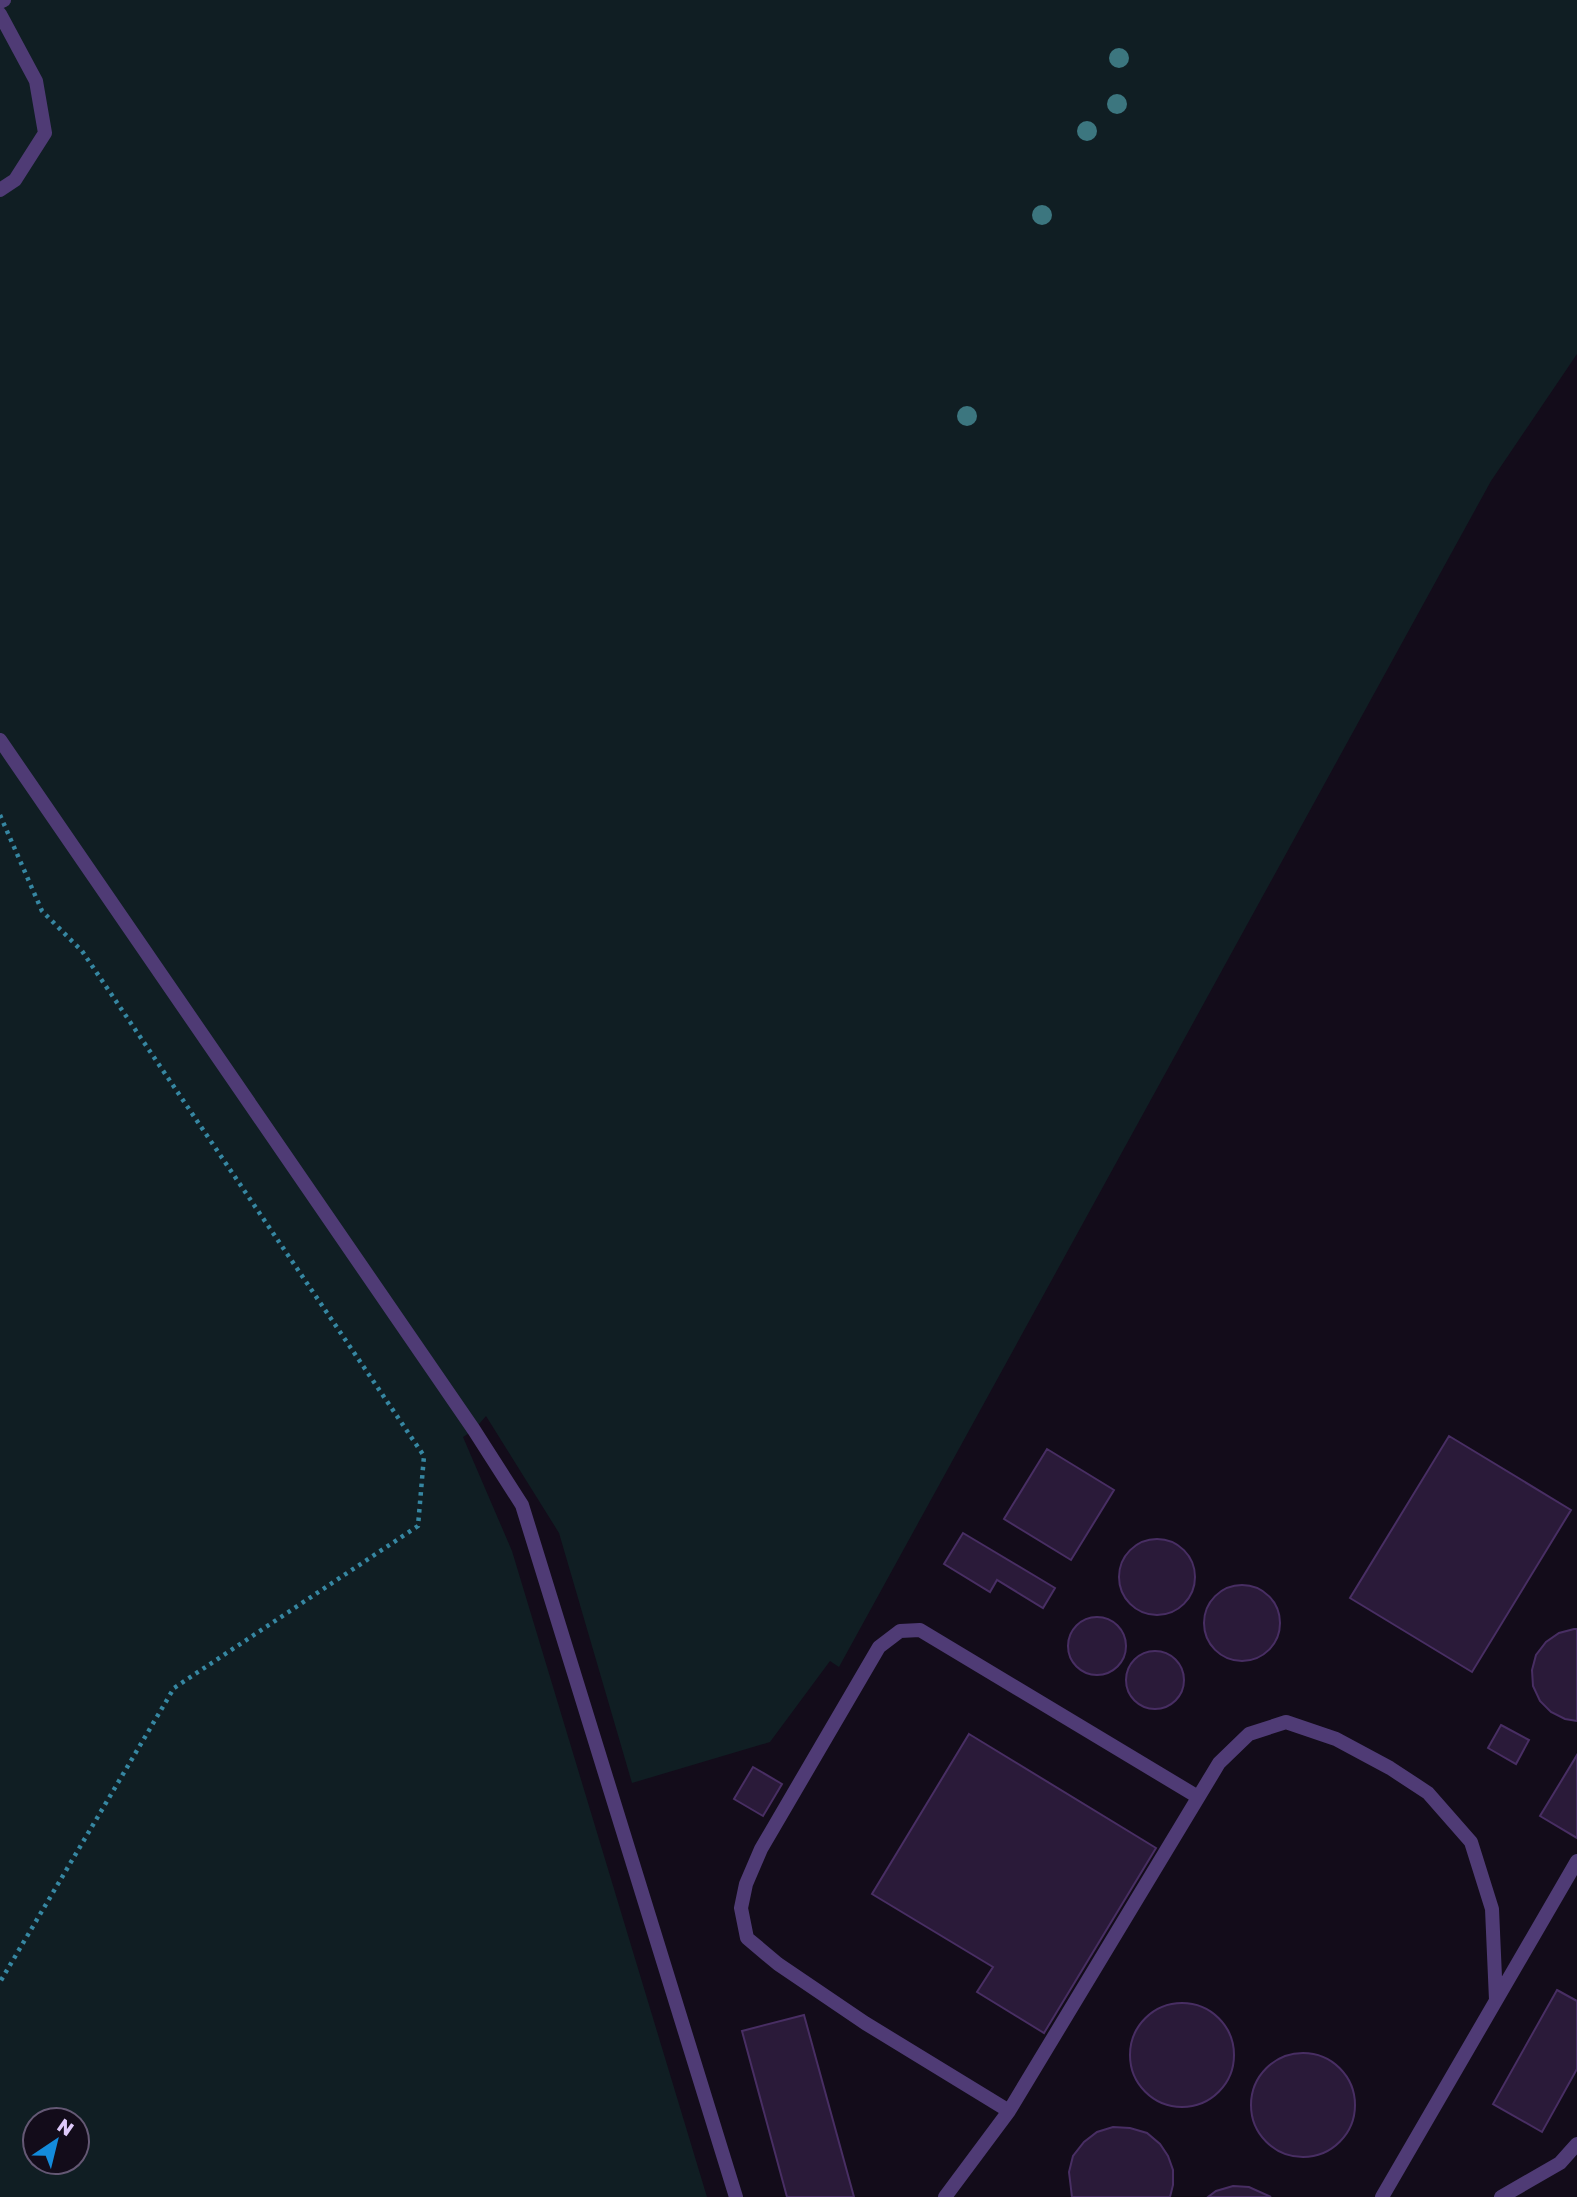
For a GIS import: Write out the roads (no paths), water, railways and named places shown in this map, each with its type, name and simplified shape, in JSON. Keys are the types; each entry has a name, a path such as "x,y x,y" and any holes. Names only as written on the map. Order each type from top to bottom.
{"lane":[{"path":"0,14 36,82 45,133 15,180 0,190"},
{"path":"0,740 458,1407 522,1505 736,2197"},
{"path":"1009,2111 864,2023 778,1964 747,1938 741,1908 746,1884 761,1849 836,1718 879,1647 900,1631 920,1630 1198,1797"},
{"path":"945,2197 1009,2111 1219,1763 1250,1734 1286,1722 1336,1739 1390,1768 1428,1793 1471,1842 1492,1909 1496,2000"},
{"path":"1382,2197 1577,1861"},
{"path":"1501,2197 1560,2164 1577,2144"}]}
